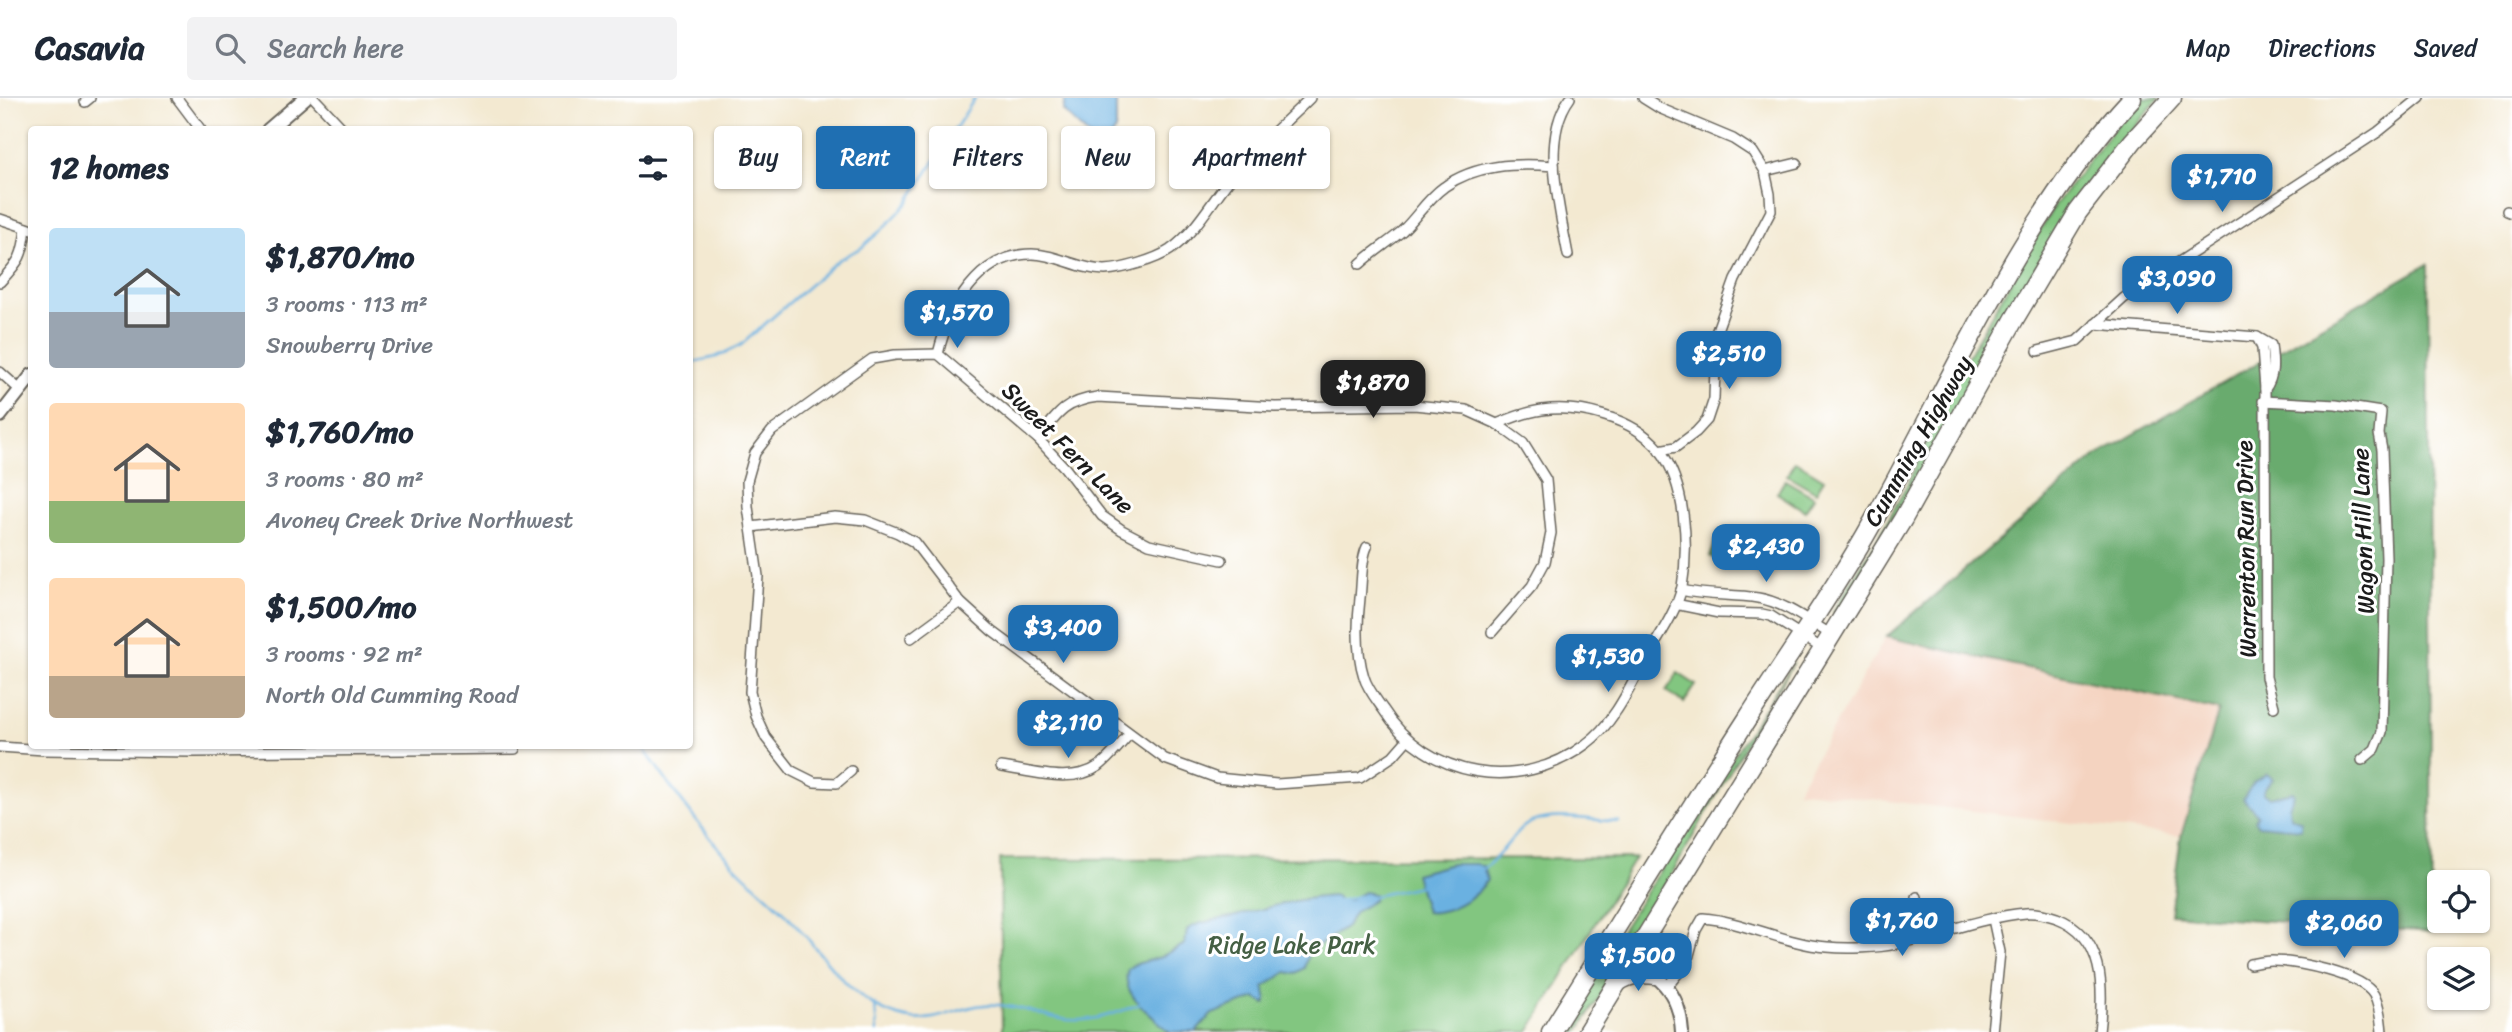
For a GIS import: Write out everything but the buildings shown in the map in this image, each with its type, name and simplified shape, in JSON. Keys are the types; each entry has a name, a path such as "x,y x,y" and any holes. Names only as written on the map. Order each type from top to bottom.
{"highway":[{"name":"Cumming Highway","path":"1551,1032 1863,539 1923,432 1968,343 2044,211 2070,171 2108,123 2132,98"},
{"name":"Cumming Highway","path":"1587,1032 1909,509 2015,318 2078,212 2133,141 2172,98"}],"street":[{"path":"177,98 198,126"},
{"path":"273,126 305,98"},
{"path":"314,98 340,126"},
{"path":"851,771 837,783 814,782 792,771 766,738 756,716 750,692 758,576 747,481 755,453 772,431 872,359 895,355 938,354 953,311 967,287 988,269 1009,258 1032,254 1056,257 1104,270 1149,261 1170,250 1189,232 1236,171 1310,98"},
{"path":"1568,255 1554,166 1557,128 1570,98"},
{"path":"1643,98 1659,108 1733,139 1753,152 1765,171 1771,211 1735,280 1716,333 1714,399 1707,419 1696,432 1676,447 1659,450"},
{"path":"2038,351 2077,341 2124,298 2378,132 2420,98"},
{"path":"1360,264 1404,229 1445,186 1471,173 1520,163 1554,166"},
{"path":"1765,171 1797,163"},
{"path":"0,219 28,228"},
{"path":"0,282 15,267 24,251 28,233"},
{"name":"Warrenton Run Drive","path":"2095,324 2257,337 2268,370 2263,401 2266,677 2274,707"},
{"name":"Sweet Fern Lane","path":"938,354 1038,439 1065,468 1102,516 1149,544 1222,560"},
{"path":"0,372 19,389"},
{"path":"0,416 28,379"},
{"path":"1038,439 1060,412 1081,399 1098,397 1275,407 1414,405 1466,410 1497,424 1523,443 1546,480 1551,533 1545,562 1532,586 1492,632"},
{"name":"Wagon Hill Lane","path":"2263,401 2336,405 2381,412 2379,434 2386,558 2382,732 2375,749 2362,760"},
{"path":"1367,547 1359,610 1359,656 1364,680 1392,724 1407,740 1430,756 1473,772 1508,774 1555,762 1600,734 1632,683 1681,590 1685,557 1680,490 1659,450 1642,434 1614,419 1579,411 1543,410 1516,416 1497,424"},
{"path":"751,527 835,517 865,520 884,526 914,542 960,602 992,631 1165,760 1217,778 1277,784 1360,779 1393,757 1407,740"},
{"path":"1681,590 1760,598 1774,603 1827,642"},
{"path":"1747,614 1749,597"},
{"path":"912,638 960,602"},
{"path":"1675,604 1719,613 1770,616 1806,629 1827,642"},
{"path":"1002,766 1058,776 1082,774 1100,766 1130,734"},
{"path":"0,747 28,749"},
{"path":"29,749 193,752 515,750"},
{"path":"1917,897 1922,938"},
{"path":"1664,984 1687,962 1696,930 1703,918 1827,947 1894,945 1993,919 2027,913 2045,914 2068,922 2095,950 2103,1000 2099,1032"},
{"path":"1992,1032 2000,952 1993,919"},
{"path":"1645,937 1645,960 1678,1007 1682,1032"},
{"path":"2250,964 2273,961 2327,970 2356,979 2374,995 2382,1032"},
{"path":"1613,991 1631,979 1640,977 1664,984"}],"shaded area":[{"path":"1886,637 2219,710 2181,836 1797,790"}],"green space":[{"path":"2141,98 2159,98 2117,148 1838,614 1833,612 1880,535 1905,489 1965,361 2053,208 2123,116"},
{"path":"2428,264 2432,870 2427,870 2427,932 2170,914 2181,836 2219,710 1886,637 2098,455"},
{"path":"1795,461 1824,479 1816,492 1787,475"},
{"path":"1785,480 1814,497 1805,511 1777,493"},
{"path":"1719,532 1728,532 1737,537 1726,564 1710,556"},
{"path":"1794,662 1578,1032 1556,1032"},
{"path":"1678,673 1696,685 1684,703 1666,691"},
{"name":"Ridge Lake Park","path":"1635,858 1529,1032 1002,1032 1000,859"}],"water":[{"path":"1065,98 1116,98 1116,126 1079,126 1063,111"},
{"path":"1762,537 1776,545 1769,562 1758,573 1744,565 1747,552"},
{"path":"2267,774 2273,779 2263,793 2270,797 2293,792 2289,807 2290,816 2301,821 2301,829 2258,825 2255,820 2258,815 2243,799 2254,782"},
{"path":"1452,864 1483,866 1487,880 1476,893 1460,904 1443,911 1426,912 1415,874"},
{"path":"1364,892 1374,894 1374,900 1355,912 1346,927 1309,952 1304,968 1295,974 1287,972 1264,987 1267,1000 1265,1004 1256,998 1212,1014 1196,1032 1170,1032 1139,1004 1128,988 1128,969 1161,957 1185,944 1187,930 1198,924 1311,898 1336,896 1339,900 1349,900"}],"waterway":[{"path":"693,362 716,357 741,345 838,260 861,248 887,225 907,204 975,98"},
{"path":"644,749 697,821 733,864 787,915 841,978 872,1004 891,1014 922,1019 976,1006 999,1005 1081,1020 1101,1017 1139,1004"},
{"path":"1484,868 1531,822 1555,818 1619,822"},
{"path":"1374,896 1419,886"},
{"path":"1339,901 1359,896"},
{"path":"875,1004 877,1032"}]}
